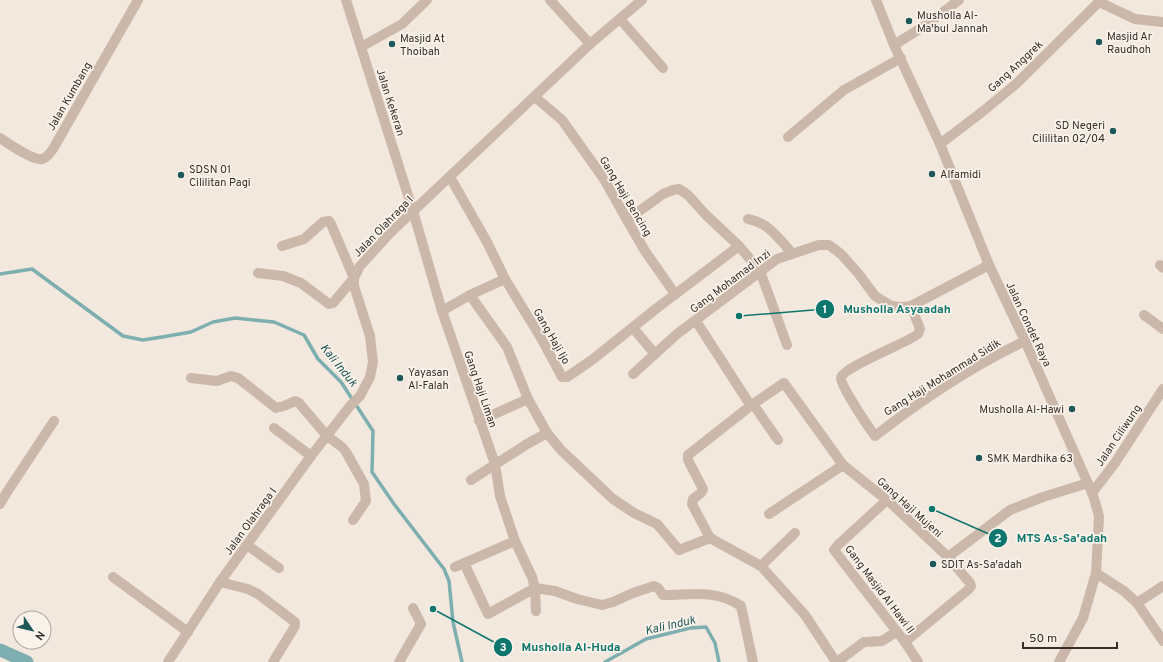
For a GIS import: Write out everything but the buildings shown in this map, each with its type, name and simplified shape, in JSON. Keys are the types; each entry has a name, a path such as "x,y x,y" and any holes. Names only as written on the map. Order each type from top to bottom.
{"street":[{"name":"Jalan Kumbang","path":"1,142 33,158 40,160 46,157 53,149 138,0"},
{"name":"Jalan Kekeran","path":"346,0 413,211"},
{"path":"361,47 402,24 427,0"},
{"path":"550,0 590,44"},
{"name":"Jalan Olahraga I","path":"168,662 220,582 327,436 350,406 360,396 370,377 373,362 370,336 354,286 354,278 360,266 392,231 590,44 642,0"},
{"name":"Jalan Condet Raya","path":"876,0 894,45 940,144 989,265 1025,341 1088,483 1099,516 1096,573 1083,618 1060,662"},
{"path":"894,45 959,0"},
{"path":"1100,1 1135,19 1163,22"},
{"name":"Gang Anggrek","path":"940,144 1016,84 1100,1"},
{"path":"620,19 663,68"},
{"path":"788,137 844,90 901,58"},
{"name":"Gang Haji Bencing","path":"535,97 562,120 604,179 645,251 675,294"},
{"name":"Gang Haji Ijo","path":"450,177 487,242 505,279 562,377 567,377 592,360 675,294 739,246"},
{"path":"627,220 663,194 679,189 688,195 706,215 739,246 760,271 787,346"},
{"name":"Gang Haji Liman","path":"413,211 442,311 495,464 500,496 515,541 530,572 535,588 536,611"},
{"path":"748,219 756,220 773,232 792,254"},
{"path":"258,273 282,276 301,283 329,304 333,303 354,278 329,222 323,222 304,239 282,246"},
{"name":"Gang Mohamad Inzi","path":"633,374 677,334 777,259 819,245 828,245 841,254 858,273 875,296 891,306 911,306 989,265"},
{"path":"442,311 470,295 505,279"},
{"path":"470,295 507,347 528,399 547,433 562,450 613,499 657,524 679,550 710,538"},
{"name":"Gang Haji Mohammad Sidik","path":"911,306 920,329 918,334 864,362 841,377 841,380 851,398 875,436 904,413 991,358 1025,341"},
{"path":"1144,315 1163,329"},
{"path":"696,321 750,402 778,440"},
{"path":"633,328 655,354"},
{"path":"191,378 218,381 231,376 238,378 276,408 295,401 302,406 327,436 346,452 364,484 366,501 353,520"},
{"name":"Gang Haji Mujeni","path":"750,402 784,383 843,465 887,500 948,557 970,583 971,586 969,589 905,642"},
{"name":"Jalan Ciliwung","path":"1092,493 1115,463 1163,389"},
{"path":"479,421 528,399"},
{"path":"750,402 688,455 688,460 703,489 693,500 692,504 710,538 761,566 805,615 836,662 864,642 882,641 896,632"},
{"path":"0,504 3,489 54,421"},
{"path":"274,428 312,456"},
{"path":"471,480 547,433"},
{"path":"769,514 843,465"},
{"path":"948,557 1010,510 1043,497 1088,483"},
{"name":"Gang Masjid Al Hawi II","path":"887,500 834,550 905,642 918,662"},
{"path":"761,566 794,533"},
{"path":"515,541 459,565 488,614 535,588 555,591 577,599 602,605 654,586 658,588 663,595 706,593 722,596 741,606 753,662"},
{"path":"247,545 279,568"},
{"path":"1096,573 1124,591 1137,602 1163,641"},
{"path":"114,578 188,632"},
{"path":"220,582 248,589 258,594 296,622 273,662"},
{"path":"1137,602 1163,586"},
{"path":"400,662 421,624 413,608"}],"waterway":[{"name":"Kali Induk","path":"0,274 32,269 123,336 143,340 162,337 191,332 213,322 235,318 274,322 304,335 318,359 341,382 373,431 372,472 394,504 444,569 449,581 453,622 462,662"},
{"name":"Kali Induk","path":"605,662 646,639 690,628 706,627 715,643 719,662"},
{"path":"0,650 27,662"}],"place":[{"name":"Musholla Al- Ma'bul Jannah","path":"909,21"},
{"name":"Masjid Ar Raudhoh","path":"1099,42"},
{"name":"Masjid At Thoibah","path":"392,44"},
{"name":"SD Negeri Cililitan 02/04","path":"1113,131"},
{"name":"Alfamidi","path":"932,174"},
{"name":"SDSN 01 Cililitan Pagi","path":"181,175"},
{"name":"Musholla Asyaadah","path":"739,316"},
{"name":"Yayasan Al-Falah","path":"400,378"},
{"name":"Musholla Al-Hawi","path":"1072,409"},
{"name":"SMK Mardhika 63","path":"979,458"},
{"name":"MTS As-Sa'adah","path":"932,509"},
{"name":"SDIT As-Sa'adah","path":"933,564"},
{"name":"Musholla Al-Huda","path":"433,609"}]}
